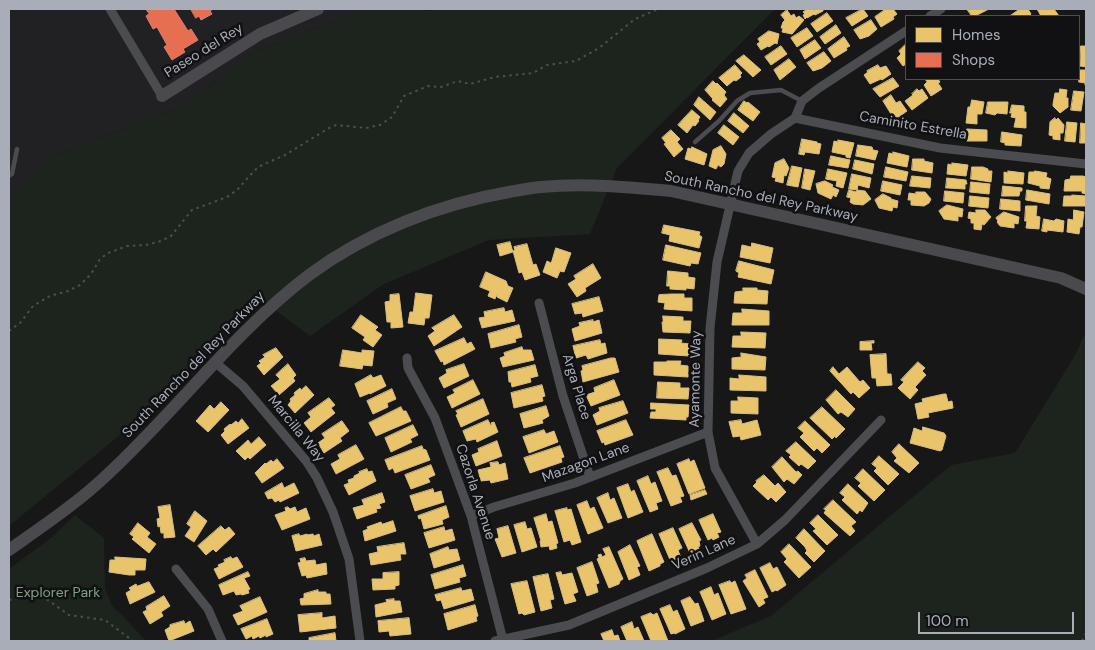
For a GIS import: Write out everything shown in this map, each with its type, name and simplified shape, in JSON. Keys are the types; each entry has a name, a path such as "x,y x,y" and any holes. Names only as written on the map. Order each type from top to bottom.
{"street":[{"path":"110,9 162,96"},
{"name":"Paseo del Rey","path":"162,96 260,34 318,9"},
{"path":"729,205 738,171 749,153 771,134 795,118 802,101 905,32"},
{"name":"Caminito Estrella","path":"795,118 940,148 1086,164"},
{"name":"South Rancho del Rey Parkway","path":"9,550 109,474 264,312 310,274 387,230 424,214 474,198 540,187 612,186 671,191 1061,278 1086,290"},
{"name":"Ayamonte Way","path":"729,205 717,262 710,328 708,432 716,468 757,544"},
{"name":"Arga Place","path":"539,303 563,396 590,477"},
{"name":"Cazorla Avenue","path":"407,358 408,368 435,418 471,516 499,640"},
{"name":"Marcilla Way","path":"216,363 243,386 307,462 317,478 335,517 349,559 360,641"},
{"name":"Verin Lane","path":"499,640 568,625 707,568 757,544 785,520 881,420"},
{"name":"Mazagon Lane","path":"471,516 590,477 708,432"},
{"path":"176,569 208,609 222,641"}],"lane":[{"path":"695,142 719,121 737,101 750,93 781,90 802,101"},
{"path":"9,176 12,174 17,149"}],"path":[{"path":"9,331 20,323 33,306 50,296 68,291 80,285 91,274 100,259 108,252 127,246 146,245 171,236 192,210 227,196 237,190 262,165 285,155 329,128 336,125 366,128 380,125 392,117 404,96 428,86 441,87 458,82 470,84 494,76 519,76 533,73 547,65 576,61 598,48 635,19 658,9"},
{"path":"9,600 33,595 45,598 69,615 104,620 133,641"},
{"path":"1082,641 1086,634"}],"shaded area":[{"path":"9,9 365,9 254,52 182,107 52,156 13,199 9,200"}],"green space":[{"path":"365,9 419,9 427,11 437,9 775,9 617,168 590,234 489,240 384,284 310,336 259,298 159,403 9,526 9,200 13,199 52,156 182,107 254,52"},
{"path":"1086,332 1086,641 711,641 771,616 951,465 1015,453 1074,357"},
{"name":"Explorer Park","path":"75,515 104,538 105,589 113,607 146,641 9,641 9,569 51,538"}],"building: Homes":[{"path":"805,9 823,9 823,11 805,19 803,12"},
{"path":"863,9 868,16 852,26 846,18"},
{"path":"886,9 893,9 897,14 893,17 894,19 881,27 875,17"},
{"path":"967,9 989,9 977,15 971,15"},
{"path":"1020,9 1028,9 1031,14 1030,15 1011,15"},
{"path":"1037,9 1054,9 1058,15 1040,15"},
{"path":"787,10 791,16 794,14 796,18 799,16 804,20 792,34 782,32 783,28 781,28 785,20 781,15"},
{"path":"827,13 833,21 817,32 811,24"},
{"path":"871,20 877,29 869,36 860,39 854,30"},
{"path":"836,25 841,33 825,44 820,37"},
{"path":"807,28 813,36 797,47 791,38"},
{"path":"769,31 779,34 777,44 775,43 761,50 757,44 760,42 758,39"},
{"path":"844,37 850,46 834,58 828,49"},
{"path":"815,40 821,48 805,59 800,50"},
{"path":"905,45 905,65 903,66 897,58 901,54 899,51"},
{"path":"781,46 787,54 771,65 765,57"},
{"path":"1081,46 1086,46 1086,67 1080,66"},
{"path":"824,52 831,61 822,68 813,71 807,63"},
{"path":"744,55 761,70 753,77 736,61"},
{"path":"789,59 796,67 780,80 774,70"},
{"path":"735,65 742,73 741,77 727,86 719,78"},
{"path":"878,65 880,68 886,66 891,74 882,80 870,84 864,75 867,71"},
{"path":"1080,70 1086,70 1086,85 1079,82"},
{"path":"893,78 899,86 880,97 873,89"},
{"path":"926,80 939,80 940,82 938,83 942,89 931,96 924,85 927,82"},
{"path":"713,81 726,92 724,95 727,99 720,107 705,90"},
{"path":"917,89 919,91 922,89 928,98 912,110 905,101"},
{"path":"1060,89 1067,90 1068,107 1060,113 1053,104 1055,93 1059,93"},
{"path":"1074,91 1084,92 1081,111 1071,110"},
{"path":"891,95 896,103 900,101 907,111 897,118 893,113 891,114 883,101"},
{"path":"699,97 716,112 710,120 694,105"},
{"path":"972,100 984,102 982,114 977,114 977,124 966,123 968,107 970,107"},
{"path":"744,101 760,112 753,121 738,110"},
{"path":"988,102 1008,102 1007,114 997,113 995,115 986,113"},
{"path":"1012,105 1024,106 1026,128 1014,127 1016,118 1011,117"},
{"path":"692,110 700,117 695,126 693,125 687,133 678,125"},
{"path":"734,113 749,126 743,133 728,121"},
{"path":"1055,118 1056,120 1058,118 1064,125 1063,133 1060,133 1060,140 1053,139 1053,136 1049,135 1050,122"},
{"path":"1067,122 1077,123 1075,142 1065,141"},
{"path":"1081,123 1086,124 1086,143 1080,143"},
{"path":"724,125 739,137 733,145 718,133"},
{"path":"967,129 987,130 987,141 967,141"},
{"path":"671,130 680,139 677,142 683,149 674,157 664,144 666,143 662,138"},
{"path":"1002,132 1022,135 1021,146 1005,145 1005,143 1001,142"},
{"path":"802,139 821,144 819,154 805,152 804,155 799,154"},
{"path":"838,140 854,143 850,158 846,157 846,155 832,152 834,141 838,142"},
{"path":"858,145 872,147 873,150 878,151 875,160 856,156"},
{"path":"721,146 726,154 724,164 721,167 718,165 716,169 709,166 713,150"},
{"path":"692,147 707,154 704,165 685,159 688,148 691,149"},
{"path":"893,152 909,156 907,167 887,163 889,153 893,154"},
{"path":"831,156 850,160 848,168 829,165"},
{"path":"784,159 789,168 786,176 784,175 783,183 775,181 776,178 772,177 775,163"},
{"path":"913,159 924,159 924,161 933,163 932,173 912,170"},
{"path":"855,160 874,164 872,174 853,169"},
{"path":"952,163 968,165 966,176 947,174 948,164 952,165"},
{"path":"792,166 802,168 798,187 787,185"},
{"path":"886,167 908,172 906,181 884,177"},
{"path":"972,167 983,167 988,169 988,171 992,171 991,182 971,179"},
{"path":"805,169 815,171 810,190 802,188"},
{"path":"828,169 847,173 843,188 836,186 837,181 826,179"},
{"path":"1008,171 1024,173 1023,184 1004,183 1004,172 1008,173"},
{"path":"1029,172 1047,173 1046,177 1051,179 1049,189 1040,188 1040,186 1028,183"},
{"path":"852,174 871,178 869,188 858,185 857,190 849,189"},
{"path":"912,176 931,178 930,188 910,186"},
{"path":"1071,176 1086,177 1086,194 1082,193 1082,191 1064,191 1065,180 1070,179"},
{"path":"947,178 966,180 965,189 946,188"},
{"path":"825,181 839,190 836,197 833,195 831,199 818,193 816,184"},
{"path":"883,181 902,185 900,195 881,191"},
{"path":"971,182 990,184 989,194 970,192"},
{"path":"1003,186 1022,188 1022,191 1020,191 1019,196 1002,196"},
{"path":"849,190 856,192 857,190 865,191 871,199 863,205 853,204 850,202 851,198 847,197"},
{"path":"1027,190 1050,194 1049,204 1026,200"},
{"path":"945,191 964,193 963,203 944,201"},
{"path":"916,192 925,192 931,199 929,203 924,206 911,205 911,200 908,200 909,193 916,194"},
{"path":"883,194 898,201 897,208 893,207 892,211 879,208 875,200"},
{"path":"970,196 989,198 988,208 969,206"},
{"path":"1064,196 1086,196 1086,206 1063,206"},
{"path":"1001,199 1020,201 1020,211 1000,209"},
{"path":"947,205 963,209 962,217 958,216 958,221 944,219 939,211"},
{"path":"1026,206 1037,206 1036,216 1040,217 1039,229 1026,228"},
{"path":"976,210 985,210 991,217 984,225 982,224 981,230 974,229 974,223 971,223 971,219 968,218 969,212 976,213"},
{"path":"1074,210 1084,212 1079,234 1067,232 1068,219 1073,220"},
{"path":"1004,212 1019,217 1018,224 1014,223 1014,228 1000,226 997,222 996,218"},
{"path":"1044,219 1064,221 1063,232 1042,231"},
{"path":"664,225 700,232 699,235 702,237 699,248 669,241 670,235 662,233"},
{"path":"510,242 513,252 500,256 497,245"},
{"path":"752,243 773,248 770,263 740,257 742,245 751,247"},
{"path":"527,244 533,265 536,264 540,275 525,280 522,272 519,273 513,251 515,250 514,247"},
{"path":"666,245 701,253 698,264 691,263 690,266 663,260"},
{"path":"556,248 571,253 564,272 560,271 557,278 543,272 547,261 551,263"},
{"path":"739,261 774,270 771,284 738,277 739,273 736,271"},
{"path":"593,264 601,278 585,288 586,291 577,297 568,284 576,279 574,276"},
{"path":"668,271 688,273 688,277 695,278 694,289 670,289 670,286 667,286"},
{"path":"486,272 506,281 508,286 513,288 507,302 497,297 497,294 495,299 488,296 490,291 480,287"},
{"path":"743,288 757,288 757,290 768,291 767,304 734,303 735,292 743,291"},
{"path":"416,293 432,295 429,318 425,318 424,325 408,323 410,312 413,312"},
{"path":"399,294 403,327 391,328 391,322 387,322 385,302 390,301 390,295"},
{"path":"684,294 684,298 692,298 692,311 664,309 665,303 658,302 659,295"},
{"path":"599,297 603,311 583,317 582,313 575,314 572,304"},
{"path":"504,308 505,312 512,310 515,321 482,328 479,318 485,317 484,312"},
{"path":"742,309 769,311 769,325 732,325 733,313 742,313"},
{"path":"361,315 378,327 375,330 382,335 373,347 363,340 365,337 352,328"},
{"path":"454,315 462,327 434,346 428,336 435,331 432,328"},
{"path":"663,316 683,317 683,321 691,321 690,333 663,332"},
{"path":"593,320 593,322 599,320 602,333 575,341 572,329 580,326 579,323"},
{"path":"519,325 522,337 515,339 516,342 491,348 488,334"},
{"path":"741,332 766,333 765,348 732,347 733,336 741,336"},
{"path":"464,338 467,344 471,342 475,349 444,365 435,351"},
{"path":"659,339 682,340 681,343 690,344 689,356 659,354"},
{"path":"600,340 601,344 605,343 607,353 588,359 586,355 576,358 573,346"},
{"path":"874,341 874,343 871,343 872,350 860,350 860,342"},
{"path":"522,347 523,350 531,350 534,360 503,367 500,358 505,356 504,353"},
{"path":"276,348 283,357 264,375 257,366 261,363 259,361 265,357 263,355"},
{"path":"343,350 362,353 362,350 374,351 372,366 363,365 362,369 340,366"},
{"path":"741,353 766,357 765,370 732,369 732,358 741,357"},
{"path":"886,354 887,374 891,374 892,385 877,386 876,378 872,378 870,355"},
{"path":"615,358 619,372 583,382 582,366"},
{"path":"681,361 680,365 688,366 688,377 654,375 654,362"},
{"path":"918,362 925,368 922,371 926,375 915,387 918,390 910,399 898,388 904,382 901,380"},
{"path":"288,364 296,375 293,378 295,381 279,395 271,386 280,379 276,375"},
{"path":"464,364 469,376 444,388 439,378 447,373 446,370"},
{"path":"535,365 538,376 530,378 531,382 512,387 511,382 509,382 508,372"},
{"path":"833,367 839,374 847,367 860,382 863,380 870,388 859,398 853,392 851,394 830,371"},
{"path":"371,375 373,378 381,375 386,386 360,397 355,384"},
{"path":"739,375 766,377 766,391 730,390 730,378 739,379"},
{"path":"473,380 480,394 452,408 447,397 455,393 453,390"},
{"path":"614,380 620,395 591,406 586,395 595,392 594,388"},
{"path":"658,382 680,383 680,388 689,388 688,399 657,398"},
{"path":"542,385 545,396 542,397 543,401 514,408 511,393"},
{"path":"306,386 314,395 295,413 288,405 291,401 290,399 300,388 301,390"},
{"path":"392,389 396,399 387,403 388,407 373,414 367,401"},
{"path":"836,390 855,409 848,417 841,412 838,414 826,400"},
{"path":"946,394 948,402 952,401 953,408 928,413 929,417 918,419 915,404 923,402 922,399"},
{"path":"738,397 758,398 758,414 731,413 731,401 738,401"},
{"path":"329,398 335,405 331,408 335,413 311,432 304,423 311,417 308,413"},
{"path":"483,399 489,414 461,427 456,411"},
{"path":"623,401 628,413 597,425 593,415 600,411 599,408"},
{"path":"221,402 229,410 208,432 196,421 210,405 214,409"},
{"path":"651,403 689,405 688,417 686,417 686,420 650,418 651,412 656,412 656,409 651,409"},
{"path":"546,406 549,416 542,420 543,423 524,428 520,414"},
{"path":"401,407 403,411 406,411 411,421 376,436 369,423"},
{"path":"822,407 845,429 836,438 835,436 832,439 810,418"},
{"path":"242,419 249,428 228,444 221,435 225,431 224,429 236,421 238,423"},
{"path":"488,420 491,426 491,423 494,422 498,432 477,442 476,439 467,441 463,431"},
{"path":"626,420 633,435 605,445 604,442 602,443 597,431"},
{"path":"741,420 742,424 757,420 761,435 741,440 740,436 733,437 729,422"},
{"path":"342,421 349,431 340,438 342,441 324,453 318,443 325,438 322,434"},
{"path":"805,421 830,445 822,453 817,448 814,451 800,437 804,433 798,428"},
{"path":"413,425 418,435 410,439 412,442 391,452 385,438"},
{"path":"923,427 944,433 946,436 942,450 910,443 914,428 922,431"},
{"path":"544,430 546,434 554,431 558,442 529,453 523,437"},
{"path":"259,437 266,445 250,459 248,457 245,460 236,451 248,440 251,444"},
{"path":"497,441 502,456 476,466 472,455 479,452 478,449"},
{"path":"796,442 816,461 808,469 801,464 799,466 789,457 791,455 786,451"},
{"path":"899,444 919,463 909,473 894,461 897,458 892,452"},
{"path":"356,445 364,459 336,474 331,464 340,459 338,455"},
{"path":"422,446 430,460 395,473 393,468 389,470 385,460"},
{"path":"560,446 564,457 561,458 562,462 530,473 524,458"},
{"path":"879,456 899,474 888,485 874,471 877,468 872,464"},
{"path":"782,457 796,472 798,471 802,475 794,484 787,479 784,482 772,467"},
{"path":"277,459 284,468 262,483 255,473 265,463 271,460 273,462"},
{"path":"689,459 690,462 694,460 705,488 689,494 677,464"},
{"path":"498,462 499,465 505,463 508,479 491,483 490,480 481,481 478,470 491,467 490,463"},
{"path":"431,465 435,475 428,478 430,482 411,489 405,475"},
{"path":"668,468 672,476 676,475 684,496 680,497 682,502 671,506 657,472"},
{"path":"367,469 368,472 372,471 376,481 349,495 344,485 349,483 348,480 354,478 359,472"},
{"path":"863,469 885,490 874,501 858,486 861,483 855,478"},
{"path":"764,475 775,486 778,483 786,492 776,502 771,497 768,500 753,486"},
{"path":"648,476 651,484 655,482 662,501 656,503 658,509 650,512 637,481"},
{"path":"282,483 284,488 294,483 299,493 280,502 279,500 275,502 272,498 268,499 265,493"},
{"path":"628,484 631,492 634,490 643,512 628,518 617,488"},
{"path":"848,484 868,503 862,512 860,510 857,514 842,500 845,497 840,493"},
{"path":"433,489 434,493 441,491 444,502 415,511 410,496"},
{"path":"705,490 707,494 691,500 690,495"},
{"path":"382,493 385,502 379,504 381,508 376,509 377,512 357,519 353,508 364,505 362,500"},
{"path":"608,493 610,500 614,498 622,518 608,523 597,498"},
{"path":"833,500 856,522 851,526 855,531 850,536 824,513 826,510 824,509"},
{"path":"587,501 590,509 594,507 603,528 588,534 577,505"},
{"path":"170,505 175,537 164,538 164,533 161,533 160,526 158,527 157,519 160,518 158,507"},
{"path":"446,506 449,517 442,520 443,524 424,529 421,518 419,519 418,516"},
{"path":"288,507 290,509 295,507 297,512 306,508 310,519 282,530 275,515 286,511 285,508"},
{"path":"567,508 567,510 571,509 581,542 572,545 570,540 564,542 555,511"},
{"path":"195,511 207,521 194,542 185,536 191,527 187,524"},
{"path":"546,514 548,522 552,521 558,543 556,544 557,548 550,550 549,546 541,547 534,518"},
{"path":"713,514 721,532 717,533 719,537 708,540 699,520"},
{"path":"818,515 838,535 827,545 813,531 816,529 810,523"},
{"path":"393,521 396,531 365,541 363,531 368,529 367,527 381,522 382,524"},
{"path":"525,522 527,529 531,528 537,547 522,552 514,525"},
{"path":"138,523 150,533 147,537 156,544 149,553 132,539 134,537 130,534"},
{"path":"692,523 701,540 699,541 699,549 690,553 679,529"},
{"path":"221,526 225,530 229,527 235,534 216,552 213,549 206,555 198,546"},
{"path":"508,526 516,553 502,557 495,539 499,538 497,529"},
{"path":"444,527 445,531 452,529 455,540 429,548 424,533"},
{"path":"673,528 682,548 678,550 681,558 671,562 659,534"},
{"path":"804,529 825,551 814,562 805,553 807,551 805,547 796,538"},
{"path":"299,534 300,536 313,534 314,536 319,534 322,545 296,551 292,536"},
{"path":"652,534 664,562 649,571 637,541"},
{"path":"404,543 406,554 400,554 401,560 371,565 369,554 378,552 377,547"},
{"path":"789,544 811,567 799,578 784,562 787,559 781,552"},
{"path":"630,545 640,566 637,567 640,575 629,580 618,552"},
{"path":"448,547 449,550 457,549 460,560 434,568 430,554"},
{"path":"609,547 623,579 619,584 609,588 597,559 599,558 598,555 601,554 602,557 606,555 603,549"},
{"path":"115,557 146,559 145,570 135,570 135,575 109,572 110,560 115,560"},
{"path":"231,557 232,559 237,557 243,567 219,579 214,569 225,562 224,560"},
{"path":"305,558 306,561 315,560 316,565 326,563 327,574 307,578 306,575 302,576 298,563 301,562 300,559"},
{"path":"592,562 599,583 596,584 598,592 587,596 577,568"},
{"path":"770,563 773,569 777,567 786,585 772,592 760,568"},
{"path":"463,565 466,576 459,578 460,582 435,589 431,575"},
{"path":"755,570 768,597 763,599 765,603 759,607 743,581 747,578 745,575"},
{"path":"248,572 250,576 244,578 250,589 248,590 249,593 236,595 234,591 223,595 219,585"},
{"path":"399,572 399,585 395,586 395,589 373,590 372,579 383,579 383,573"},
{"path":"561,572 562,575 572,573 578,592 573,594 576,601 565,604 556,573"},
{"path":"548,574 554,599 550,600 552,608 541,611 533,577"},
{"path":"527,581 535,612 524,615 522,613 519,614 511,584"},
{"path":"730,581 731,583 735,581 746,609 731,614 719,585"},
{"path":"149,582 155,592 130,604 126,593 131,590 129,588 136,584 137,586"},
{"path":"711,587 714,595 718,593 726,614 712,620 700,592"},
{"path":"461,588 462,591 471,589 474,600 444,609 441,600 437,601 435,595"},
{"path":"318,590 318,592 330,594 331,604 301,605 300,599 304,598 304,594"},
{"path":"164,596 170,606 161,612 163,616 150,624 143,612 147,610 146,607"},
{"path":"260,597 267,612 238,625 233,615 243,611 240,606"},
{"path":"690,597 695,604 698,603 704,621 691,626 681,601"},
{"path":"394,599 394,601 400,601 402,612 376,617 375,605"},
{"path":"475,605 478,616 476,617 477,621 448,630 444,614"},
{"path":"670,605 673,612 677,610 685,629 675,634 671,634 660,609"},
{"path":"322,613 322,618 335,616 336,628 300,632 298,615"},
{"path":"651,613 653,615 657,613 668,641 651,641 641,617"},
{"path":"409,618 411,634 390,636 389,631 379,632 378,621"},
{"path":"267,619 273,634 253,639 252,636 246,639 241,629"},
{"path":"184,621 185,624 190,621 194,631 169,641 165,630 170,625"},
{"path":"632,622 634,629 638,627 644,641 627,641 621,627"},
{"path":"612,630 614,636 618,635 620,641 604,641 601,634"},
{"path":"335,633 336,641 309,641 309,638"}],"building: Shops":[{"path":"146,9 174,9 188,31 191,29 198,40 183,49 185,52 172,60 164,47 167,45 157,27 153,29 146,16 149,14"},
{"path":"191,9 213,9 210,11 212,14 201,20 199,16 196,18"}]}
